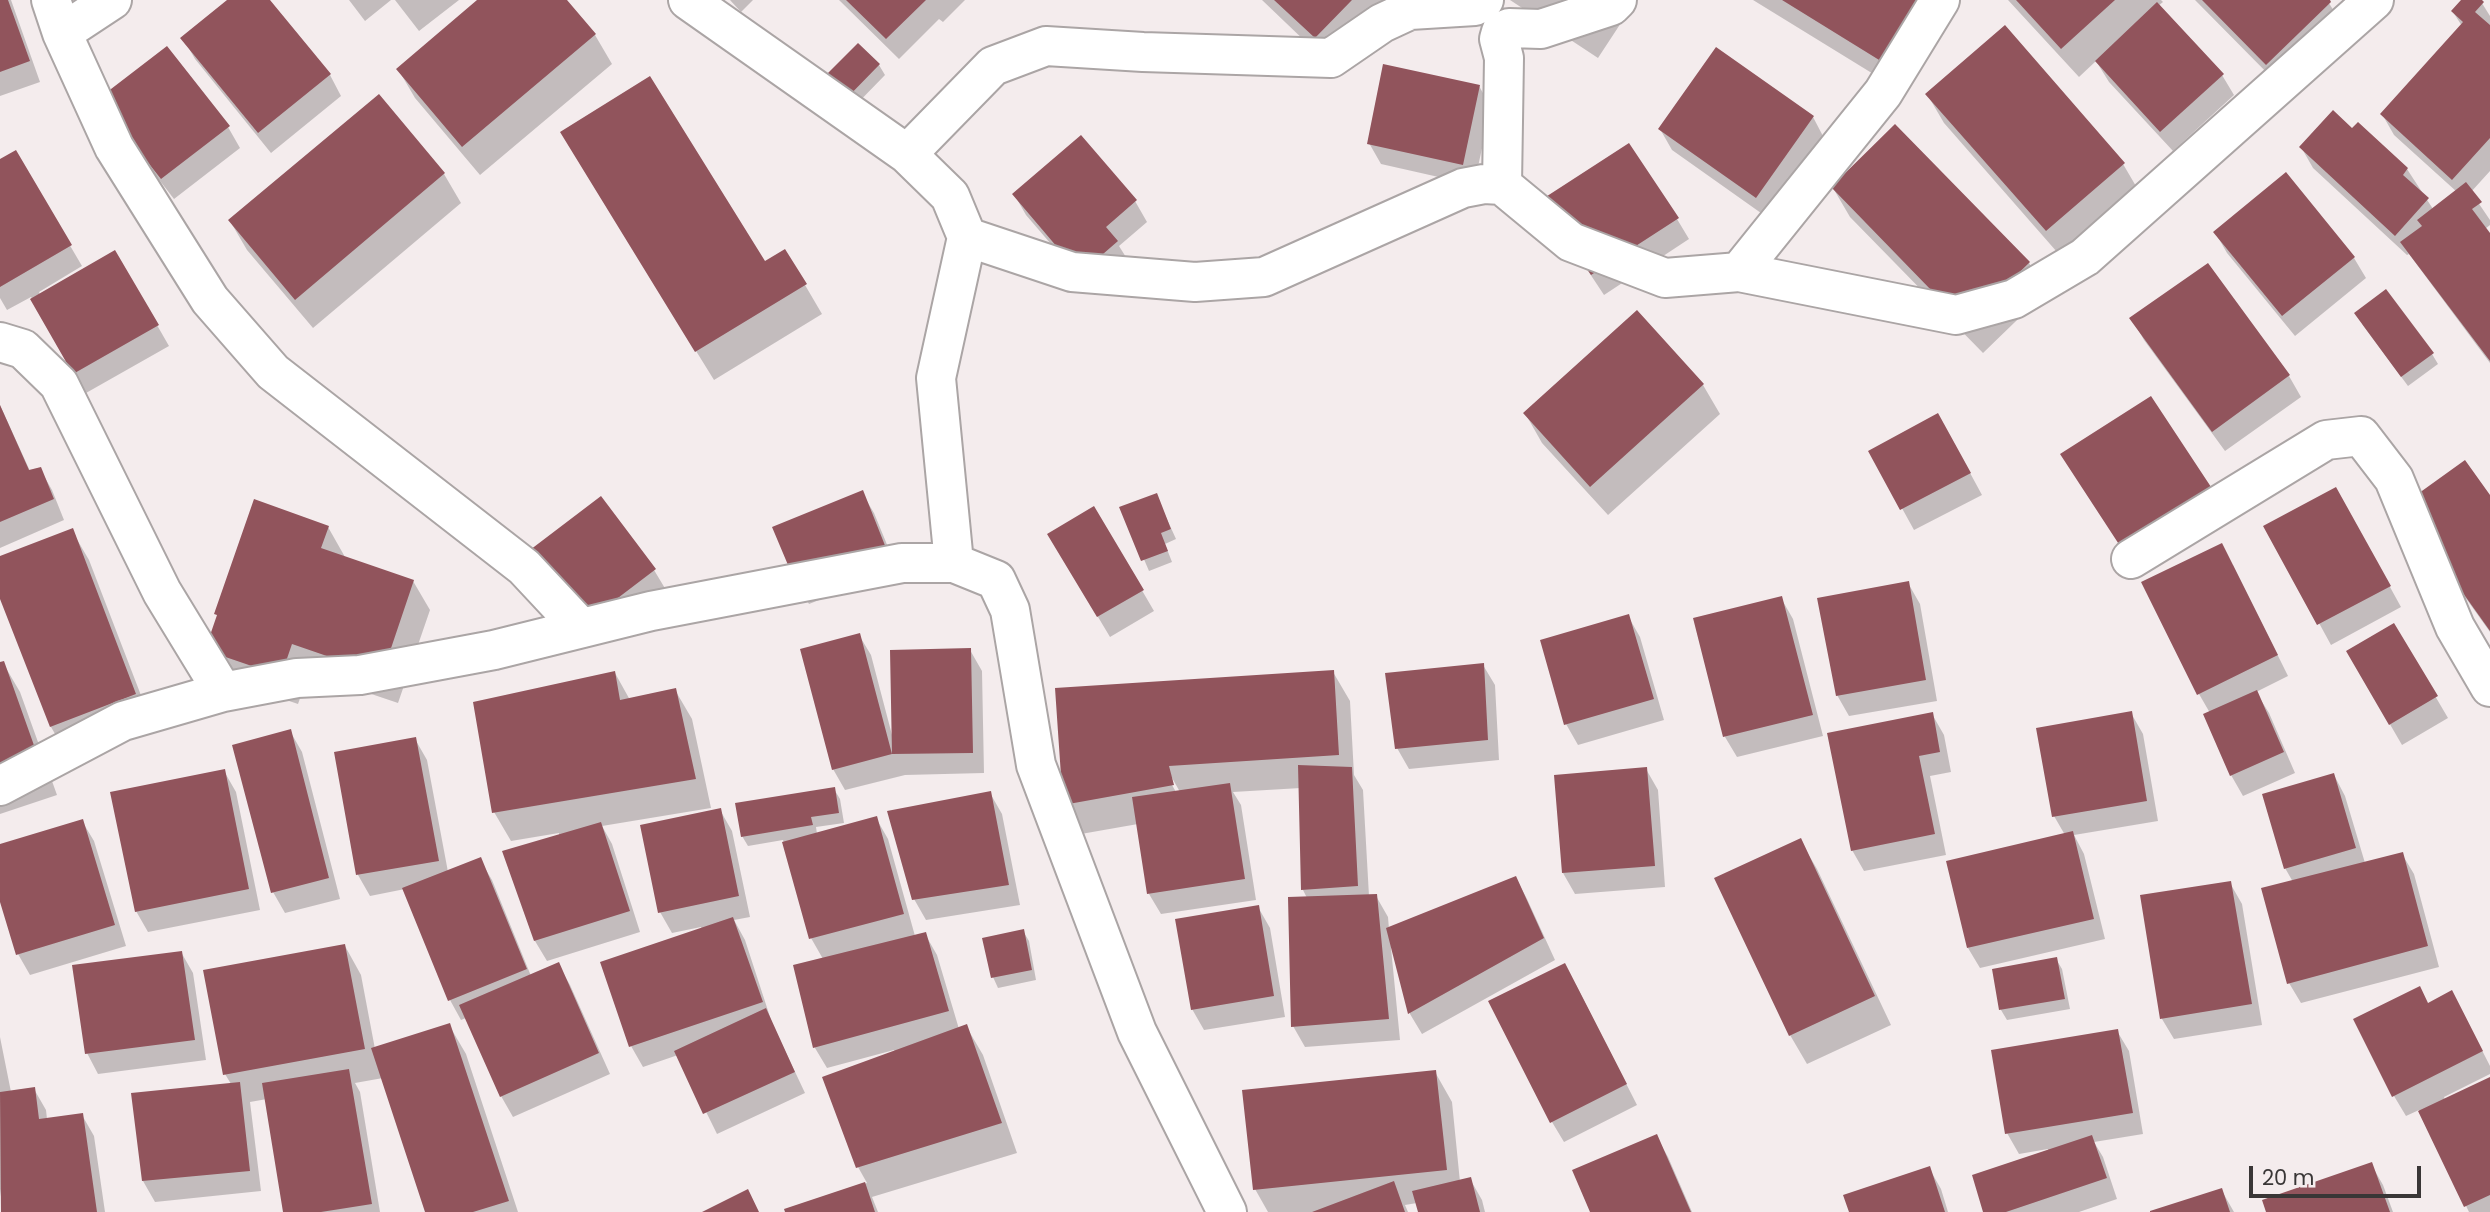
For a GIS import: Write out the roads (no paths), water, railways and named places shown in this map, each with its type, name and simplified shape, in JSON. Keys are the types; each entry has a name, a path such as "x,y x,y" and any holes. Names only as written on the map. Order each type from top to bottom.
{"street":[{"path":"112,0 57,17 114,147 210,300 273,372 524,567 581,628"},
{"path":"688,0 907,154 950,196 967,237 936,378 954,563"},
{"path":"907,154 993,66 1046,46 1331,58 1382,23 1410,10 1475,6 1484,0"},
{"path":"1502,185 1504,58 1499,39 1501,32 1510,28 1541,29 1611,6 1617,0"},
{"path":"1740,272 1883,93 1940,0"},
{"path":"967,237 1072,272 1195,282 1264,277 1463,188 1484,184 1502,185 1571,242 1665,278 1740,272 1956,315 2014,299 2085,257 2374,0"},
{"path":"0,342 23,349 59,384 162,592 223,692"},
{"path":"2131,559 2326,440 2361,436 2394,479 2455,627 2490,687"},
{"path":"0,786 123,720 223,692 297,678 360,675 494,650 651,611 902,563 954,563 996,580 1010,610 1036,765 1137,1032 1227,1212"}]}
